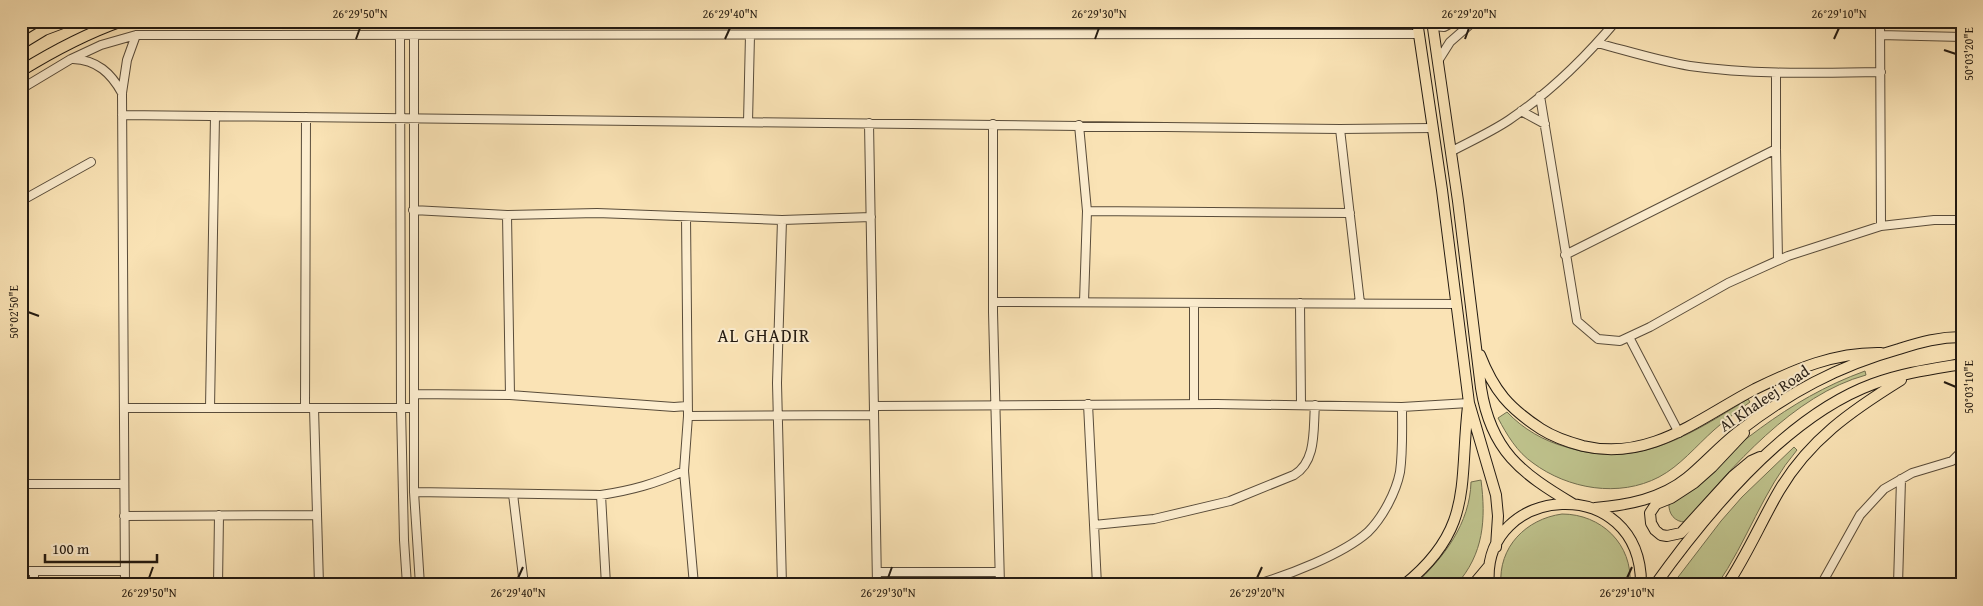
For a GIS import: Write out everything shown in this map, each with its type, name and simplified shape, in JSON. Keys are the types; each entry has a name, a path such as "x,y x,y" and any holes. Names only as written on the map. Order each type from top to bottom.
{"main road":[{"path":"21,44 44,30 68,21"},
{"path":"21,71 60,47 122,21"},
{"path":"1417,21 1469,403 1496,495 1498,516 1496,547"},
{"path":"1432,24 1452,151 1483,402 1495,437 1502,448 1523,470 1573,504"},
{"name":"Al Khaleej Road","path":"1595,508 1632,504 1661,494 1674,487 1686,479 1724,443 1756,419 1825,375 1881,353 1940,337 1962,337"},
{"path":"1475,341 1494,385 1518,414 1552,436 1591,448 1620,450 1657,442 1679,433 1754,390 1807,365 1829,358 1854,354 1881,353"},
{"path":"1655,585 1696,530 1721,502 1769,453 1796,429 1830,404 1873,384 1911,373 1962,364"},
{"path":"1727,585 1779,491 1808,451 1838,422 1911,373"},
{"path":"1404,585 1434,556 1447,539 1456,520 1461,498 1469,403"},
{"path":"1756,419 1700,478 1671,498 1656,504 1650,513 1651,523 1655,530 1661,535 1667,536 1681,534 1733,476 1751,461 1769,453"},
{"path":"1489,585 1488,575 1496,547 1501,536 1513,522 1528,512 1545,505 1564,502 1595,508 1622,527 1634,546 1641,569 1641,585"},
{"path":"1473,585 1491,563"}],"street":[{"path":"1432,24 1444,27 1455,21"},
{"path":"1438,61 1450,42 1474,21"},
{"path":"1452,151 1508,121 1540,96 1598,42 1616,21"},
{"path":"1880,21 1881,226"},
{"path":"22,88 71,59 101,45 136,35 1418,34"},
{"path":"125,585 122,93 127,60 136,35"},
{"path":"400,35 401,408 404,540 408,585"},
{"path":"414,35 414,492 420,585"},
{"path":"748,122 750,35"},
{"path":"1880,35 1962,37"},
{"path":"1598,42 1688,66 1776,73 1880,72"},
{"path":"71,59 84,60 96,64 113,78 122,93"},
{"path":"1776,73 1778,260"},
{"path":"1540,96 1577,321 1598,339 1620,341 1728,283 1778,260 1881,226 1934,220 1962,220"},
{"path":"1521,111 1545,124"},
{"path":"122,116 1340,129 1433,128"},
{"path":"210,408 215,116"},
{"path":"305,408 306,117"},
{"path":"869,123 877,585"},
{"path":"993,124 993,302 1000,585"},
{"path":"1079,126 1087,211 1084,302"},
{"path":"1340,129 1360,303"},
{"path":"1565,255 1776,150"},
{"path":"21,201 91,162"},
{"path":"413,210 507,214 597,213 782,220 871,217"},
{"path":"1087,211 1350,213"},
{"path":"507,214 510,396"},
{"path":"686,216 688,416 684,471 694,585"},
{"path":"782,220 777,383 782,585"},
{"path":"993,302 1456,304"},
{"path":"1194,302 1194,404"},
{"path":"1300,303 1301,405"},
{"path":"1629,337 1679,433"},
{"path":"414,394 510,396 687,406"},
{"path":"874,406 1194,404 1402,407 1469,403"},
{"path":"1088,404 1097,585"},
{"path":"1094,525 1154,519 1230,501 1294,475 1303,470 1310,456 1315,405"},
{"path":"1255,585 1315,563 1348,546 1368,532 1392,497 1400,473 1402,407"},
{"path":"124,408 414,408"},
{"path":"314,408 319,585"},
{"path":"688,416 778,414 874,415"},
{"path":"21,446 22,484 124,484"},
{"path":"1821,585 1860,515 1884,489 1912,473 1952,461 1962,451"},
{"path":"414,492 601,495 630,491 655,484 684,471"},
{"path":"1898,585 1901,479"},
{"path":"513,494 524,585"},
{"path":"601,495 606,585"},
{"path":"218,585 219,515"},
{"path":"124,516 317,515"},
{"path":"21,571 125,572"},
{"path":"34,571 34,585"},
{"path":"877,572 999,572"}],"green space":[{"path":"1865,371 1866,375 1839,385 1814,399 1766,435 1685,522 1678,521 1673,517 1669,503 1761,428 1809,396"},
{"path":"1748,399 1750,402 1718,426 1681,462 1667,472 1644,483 1611,489 1594,488 1578,484 1547,472 1522,454 1498,418 1507,412 1534,434 1550,441 1592,453 1617,454 1640,451 1662,445 1705,425"},
{"path":"1794,447 1797,450 1774,482 1717,585 1672,585 1742,497"},
{"path":"1481,480 1483,522 1481,536 1478,548 1465,573 1456,585 1414,585 1425,575 1453,539 1466,512 1471,482"},
{"path":"1562,514 1590,519 1612,534 1626,557 1630,570 1630,585 1501,585 1501,571 1504,559 1509,547 1517,537 1537,522"}],"district":[{"name":"AL GHADIR","path":"764,335"}]}
